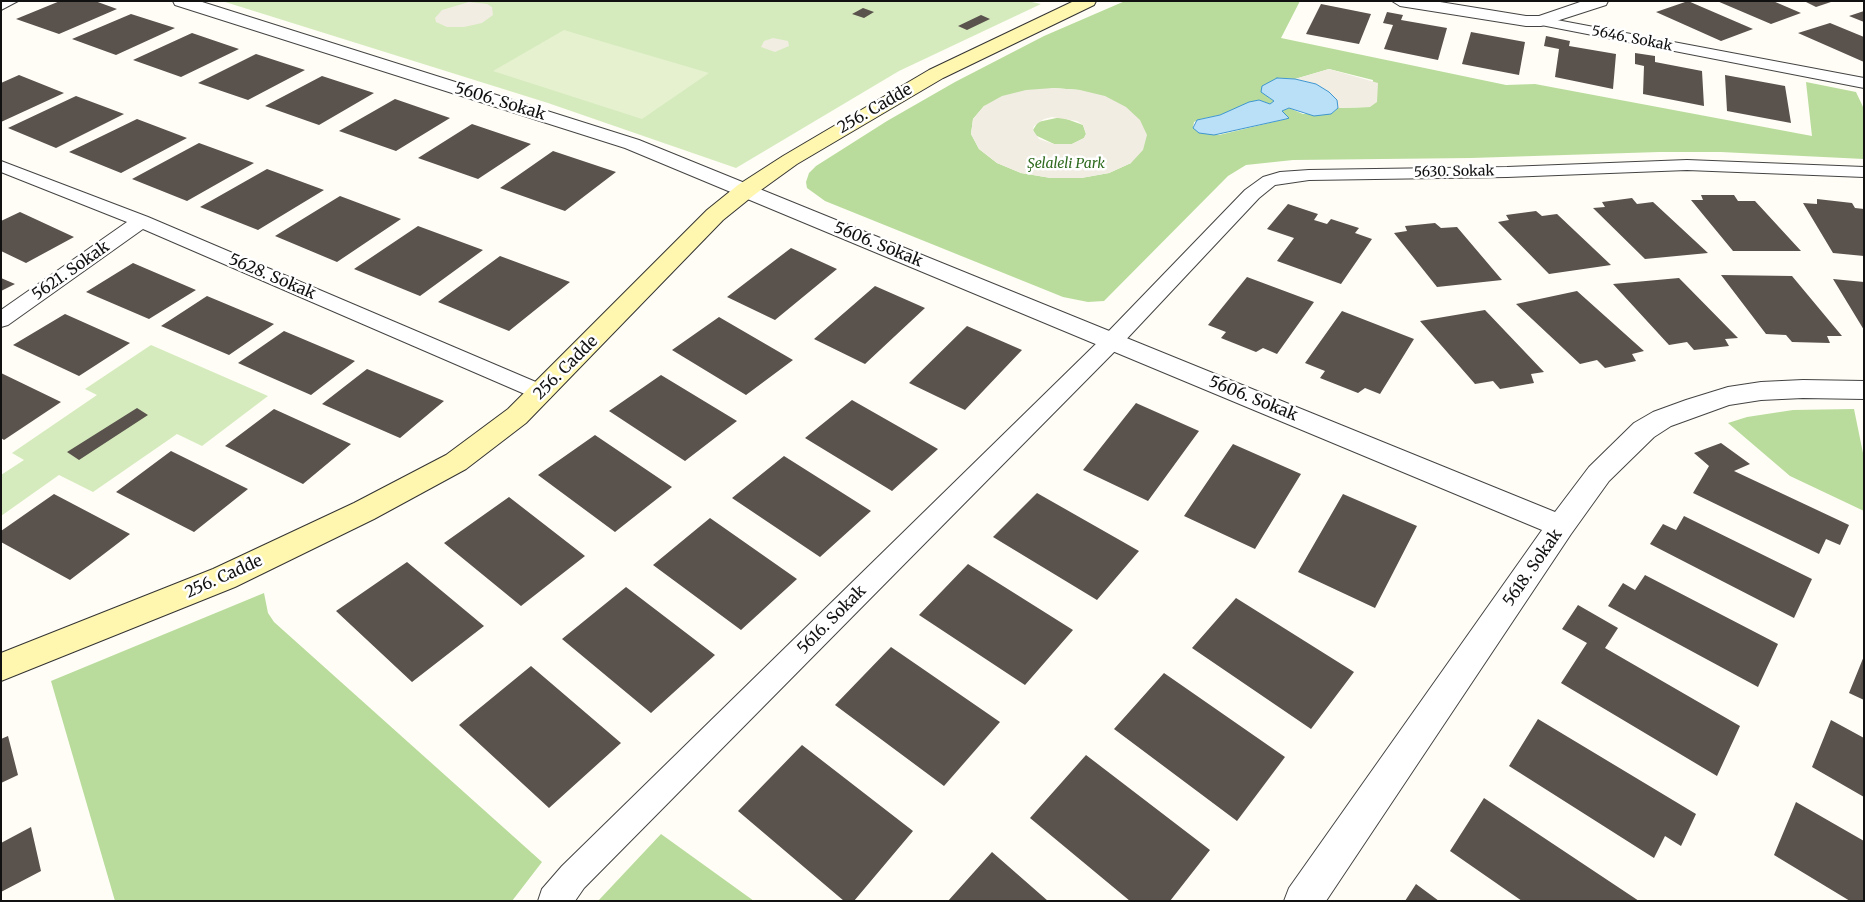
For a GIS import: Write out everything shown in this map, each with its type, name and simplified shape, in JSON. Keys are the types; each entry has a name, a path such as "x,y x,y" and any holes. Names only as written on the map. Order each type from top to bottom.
{"street":[{"name":"5606. Sokak","path":"181,1 632,144 1562,526"},
{"name":"256. Cadde","path":"1,667 224,578 364,511 474,450 517,416 542,393 715,216 746,190 790,160 936,74 1088,1"},
{"name":"5646. Sokak","path":"1400,1 1510,20 1541,21"},
{"path":"1541,21 1600,1"},
{"name":"5618. Sokak","path":"1303,901 1599,474 1644,430 1662,419 1728,396 1761,391 1864,390"}],"lane":[{"path":"1,6 11,1"},
{"name":"5646. Sokak","path":"1541,21 1864,83"},
{"name":"5630. Sokak","path":"1112,341 1252,194 1269,181 1280,177 1507,172 1687,165 1864,172"},
{"name":"5628. Sokak","path":"1,166 140,221 542,393"},
{"name":"5621. Sokak","path":"1,320 140,221"},
{"name":"5616. Sokak","path":"554,901 573,878 1112,341"}],"green space":[{"path":"222,1 1027,1 1041,4 899,71 736,168 548,103"},
{"name":"Şelaleli Park","path":"1125,1 1300,1 1281,38 1506,85 1535,84 1812,136 1806,82 1856,92 1864,109 1864,159 1721,152 1659,152 1471,158 1293,160 1246,165 1228,176 1104,301 1088,302 1063,297 825,201 807,188 806,182 809,173 816,166 887,121 955,82 1044,36","holes":["1329,69 1373,80 1370,107 1338,108 1331,114 1303,114 1289,108 1282,111 1286,119 1219,135 1193,128 1194,122 1201,119 1220,115 1259,100 1270,104 1275,101 1269,98 1277,78 1295,79","1053,88 1080,90 1131,163 1109,173 1081,178 1051,178 1021,173 997,163 979,149 971,134 973,119 984,106"]},
{"path":"564,30 709,73 642,119 493,71"},
{"path":"1061,117 1083,125 1086,134 1084,138 1072,144 1054,144 1035,135 1033,130 1038,122"},
{"path":"151,345 268,396 202,446 177,434 93,492 59,475 1,516 1,475 24,460 12,453 97,395 85,389"},
{"path":"1854,409 1864,458 1864,511 1790,476 1728,423 1747,417 1793,410"},
{"path":"264,593 268,613 274,622 542,862 512,901 115,901 51,681"},
{"path":"661,834 754,901 598,901"}],"shaded area":[{"path":"469,2 487,4 492,7 493,15 482,23 464,27 447,27 436,22 435,18 442,10"},
{"path":"773,38 788,41 789,46 775,52 761,47 764,41"},
{"path":"1329,69 1378,83 1377,102 1370,107 1338,108 1337,100 1316,84 1295,79"},
{"path":"1053,88 1080,90 1105,96 1126,107 1140,120 1147,135 1143,150 1131,163 1109,173 1081,178 1051,178 1021,173 997,163 979,149 971,134 973,119 984,106 1002,96 1026,90","holes":["1052,117 1077,121 1083,125 1086,134 1084,138 1072,144 1054,144 1039,139 1033,130 1034,126 1044,119"]}],"water":[{"path":"1277,78 1295,79 1316,84 1329,92 1337,100 1338,108 1331,114 1314,116 1289,108 1282,111 1289,118 1214,135 1199,133 1193,128 1197,120 1220,115 1249,102 1259,100 1270,104 1274,101 1261,92 1262,86"}],"building":[{"path":"60,1 95,1 117,9 59,34 16,19"},
{"path":"1688,1 1753,29 1721,41 1656,12"},
{"path":"1717,1 1773,1 1801,13 1771,24"},
{"path":"1804,1 1830,1 1831,2 1816,7"},
{"path":"1321,4 1371,14 1359,44 1306,34"},
{"path":"863,8 874,12 864,18 852,14"},
{"path":"1864,11 1864,22 1849,16"},
{"path":"1387,12 1403,15 1401,20 1447,28 1438,60 1384,49 1393,25 1383,23"},
{"path":"131,14 175,28 116,55 72,39"},
{"path":"981,15 990,19 967,30 958,26"},
{"path":"1830,23 1864,37 1864,62 1798,33"},
{"path":"1471,32 1525,42 1519,75 1462,64"},
{"path":"192,33 239,49 181,77 133,60"},
{"path":"1546,36 1570,41 1569,46 1616,54 1613,89 1555,77 1559,49 1544,46"},
{"path":"1635,53 1655,56 1655,62 1702,71 1704,106 1643,94 1644,66 1635,64"},
{"path":"256,54 305,70 248,100 198,83"},
{"path":"19,75 64,93 1,122 1,83"},
{"path":"1725,75 1785,86 1791,123 1727,111"},
{"path":"322,76 374,93 319,125 265,106"},
{"path":"76,96 124,114 56,148 8,128"},
{"path":"395,99 450,118 396,151 339,131"},
{"path":"137,119 187,138 121,173 69,152"},
{"path":"472,124 531,144 478,179 418,158"},
{"path":"199,143 254,163 187,201 132,179"},
{"path":"553,151 616,172 565,211 500,188"},
{"path":"267,169 324,190 258,230 200,207"},
{"path":"1701,195 1734,195 1738,201 1755,201 1801,251 1733,251 1691,200 1703,200"},
{"path":"340,196 401,219 337,262 275,236"},
{"path":"1632,198 1637,204 1653,202 1708,253 1645,259 1593,208 1605,207 1602,202"},
{"path":"1817,199 1852,203 1855,208 1864,209 1864,256 1833,253 1803,203 1817,204"},
{"path":"1288,204 1318,214 1314,220 1327,224 1331,219 1359,228 1355,233 1372,239 1341,284 1277,261 1294,238 1267,229"},
{"path":"1536,211 1542,216 1557,214 1611,265 1549,274 1498,222 1509,220 1506,215"},
{"path":"20,212 74,237 26,263 1,251 1,221"},
{"path":"1435,223 1441,228 1457,227 1502,280 1437,287 1394,233 1407,231 1405,226"},
{"path":"418,226 483,250 420,296 354,269"},
{"path":"791,248 837,269 775,320 727,297"},
{"path":"500,256 570,282 509,331 438,302"},
{"path":"133,263 196,290 149,319 86,292"},
{"path":"1721,275 1792,276 1842,336 1827,336 1830,343 1792,342 1786,335 1766,334"},
{"path":"1247,277 1314,302 1277,354 1263,348 1256,352 1221,338 1226,332 1208,325"},
{"path":"1,278 15,284 1,291"},
{"path":"1679,278 1738,338 1725,339 1729,346 1694,350 1687,342 1669,345 1613,284"},
{"path":"1833,279 1864,282 1864,330"},
{"path":"875,286 925,308 865,364 814,339"},
{"path":"1577,291 1644,351 1632,354 1636,361 1605,368 1597,360 1580,364 1516,304"},
{"path":"207,296 274,324 229,355 161,326"},
{"path":"1485,310 1544,372 1531,374 1534,383 1500,389 1493,381 1475,384 1420,321"},
{"path":"1342,311 1414,339 1380,394 1365,388 1358,393 1320,378 1325,371 1305,363"},
{"path":"65,314 130,343 79,376 13,345"},
{"path":"719,317 793,360 746,395 672,350"},
{"path":"967,326 1022,350 965,410 909,383"},
{"path":"284,331 355,361 311,395 238,363"},
{"path":"367,369 444,401 400,438 322,404"},
{"path":"1,373 61,402 4,440 1,438"},
{"path":"661,375 737,421 685,461 609,411"},
{"path":"852,400 938,449 892,491 805,438"},
{"path":"1136,403 1199,431 1148,501 1083,470"},
{"path":"137,408 148,415 79,460 67,452"},
{"path":"274,409 351,444 303,484 225,446"},
{"path":"595,435 672,487 615,532 538,475"},
{"path":"1721,443 1750,464 1734,471 1849,525 1840,545 1826,539 1819,554 1693,493 1709,466 1694,453"},
{"path":"1233,444 1301,474 1255,549 1184,516"},
{"path":"171,451 248,489 194,532 116,492"},
{"path":"784,456 871,511 820,557 732,498"},
{"path":"1037,493 1139,551 1097,600 993,537"},
{"path":"54,494 130,534 70,580 1,542 1,531"},
{"path":"1343,494 1417,526 1375,608 1298,572"},
{"path":"509,497 585,556 521,606 444,543"},
{"path":"1684,516 1812,579 1794,618 1650,544 1663,524 1676,530"},
{"path":"710,518 797,579 741,630 653,565"},
{"path":"407,562 484,626 412,682 336,611"},
{"path":"968,564 1073,630 1025,685 919,615"},
{"path":"1645,575 1778,644 1758,687 1608,606 1623,583 1635,590"},
{"path":"626,587 715,655 651,713 562,639"},
{"path":"1236,598 1354,672 1311,729 1192,648"},
{"path":"1578,605 1618,628 1605,648 1740,726 1717,776 1561,683 1587,643 1562,629"},
{"path":"891,647 1000,722 944,786 835,705"},
{"path":"1864,656 1864,700 1849,693"},
{"path":"531,666 621,743 549,808 459,725"},
{"path":"1164,673 1285,757 1237,821 1114,729"},
{"path":"1538,719 1696,814 1681,846 1665,836 1654,858 1509,766"},
{"path":"1831,720 1864,738 1864,797 1812,767"},
{"path":"8,736 18,775 1,783 1,739"},
{"path":"802,745 913,831 854,901 844,901 738,811"},
{"path":"1086,755 1210,850 1170,901 1130,901 1030,818"},
{"path":"1484,798 1639,901 1522,901 1450,851"},
{"path":"1796,802 1864,841 1864,901 1850,901 1774,855"},
{"path":"31,827 41,871 1,892 1,843"},
{"path":"992,852 1048,901 948,901"},
{"path":"1416,884 1439,901 1405,901"}]}
